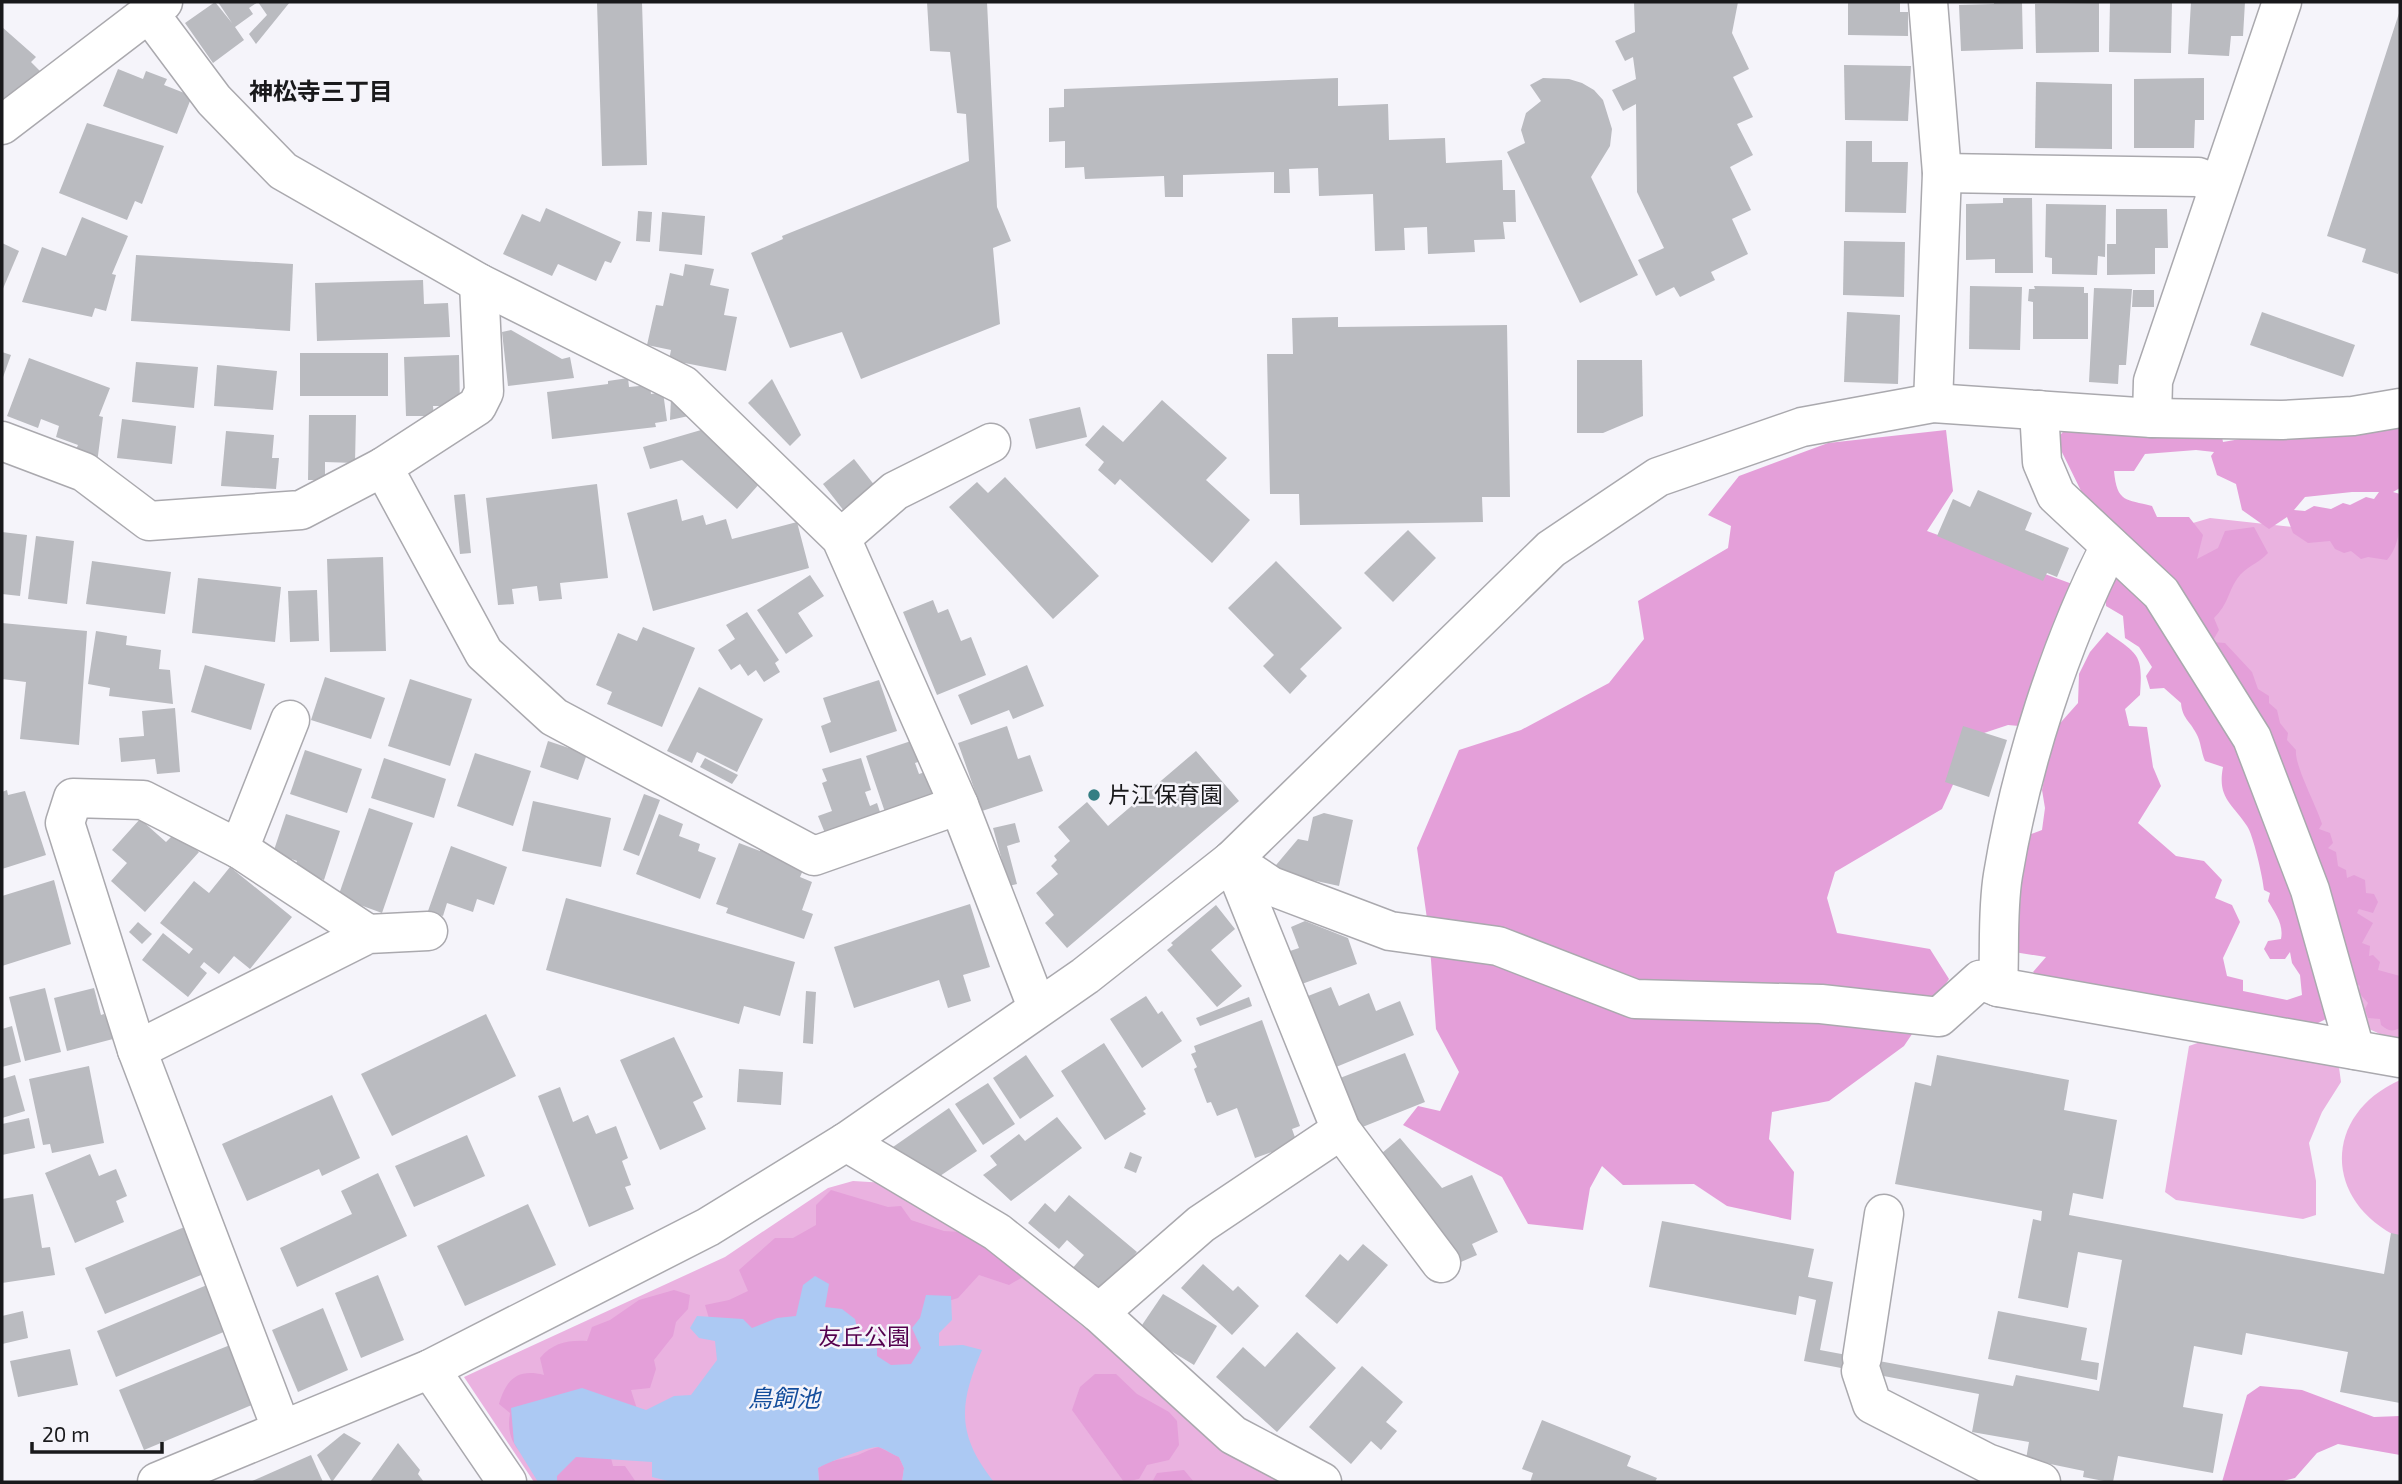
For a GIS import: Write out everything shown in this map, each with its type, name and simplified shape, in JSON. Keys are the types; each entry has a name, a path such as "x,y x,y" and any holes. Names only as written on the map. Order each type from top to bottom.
{"street":[{"path":"1928,2 1942,173 1933,403"},
{"path":"2152,418 2153,381 2282,2"},
{"path":"2,125 156,7 214,100 284,171 479,283 683,384 841,538 959,805 1037,1007"},
{"path":"1942,173 2198,177 2220,185"},
{"path":"2,441 85,472 149,521 301,510 383,467 477,406 484,392 479,283"},
{"path":"157,1482 281,1428 430,1369 708,1227 846,1142 1085,976 1231,860 1552,549 1658,477 1802,428 1933,403 2152,418 2282,420 2353,416 2400,408"},
{"path":"2039,411 2042,462 2056,495 2161,593 2252,737 2310,890 2355,1050"},
{"path":"841,538 895,491 991,443"},
{"path":"383,467 484,653 554,717 814,856 959,805"},
{"path":"1998,987 2002,877 2023,776 2082,600 2110,546"},
{"path":"239,849 290,720"},
{"path":"281,1428 137,1050 65,823 73,799 143,800 239,849 368,934"},
{"path":"1231,860 1271,886 1390,931 1498,946 1635,999 1821,1004 1939,1017 1980,980 1998,987 2400,1058"},
{"path":"1231,860 1341,1130 1441,1262"},
{"path":"137,1050 368,934 428,931"},
{"path":"1099,1313 1201,1224 1341,1130"},
{"path":"846,1142 997,1232 1099,1313 1233,1435 1322,1482"},
{"path":"1884,1214 1862,1365 1872,1404 1987,1463 2041,1482"},
{"path":"430,1369 508,1482"}],"green space":[{"path":"2400,424 2400,488 2393,492 2400,494 2399,530 2395,546 2387,560 2368,557 2361,559 2351,551 2344,553 2335,549 2330,541 2308,543 2293,533 2287,517 2269,529 2242,510 2236,484 2217,475 2211,456 2214,452 2196,450 2145,454 2134,471 2114,471 2115,481 2124,498 2152,506 2157,517 2189,517 2203,535 2197,559 2218,548 2225,531 2254,527 2268,553 2237,579 2223,608 2214,618 2219,630 2212,642 2225,643 2252,672 2258,689 2269,696 2269,703 2277,710 2280,723 2288,733 2287,740 2296,750 2299,766 2322,824 2319,829 2330,833 2333,843 2328,848 2336,852 2338,866 2346,870 2347,878 2354,875 2365,880 2366,893 2374,894 2378,902 2373,913 2359,909 2357,913 2373,923 2362,943 2370,946 2369,956 2373,955 2380,962 2378,970 2400,976 2400,1028 2395,1030 2383,1027 2380,1019 2368,1018 2365,1009 2368,1003 2359,993 2360,986 2354,983 2344,960 2347,950 2340,946 2328,891 2085,499 2056,440 2068,426 2221,432 2223,442 2275,433","holes":["2379,492 2374,499 2366,497 2350,505 2343,503 2331,509 2314,506 2305,511 2294,510 2305,497"]},
{"path":"1946,430 1953,491 1927,531 2075,585 2030,727 2008,725 1975,736 1942,809 1835,872 1827,898 1837,933 1930,949 1949,979 1904,1046 1829,1101 1772,1112 1769,1139 1794,1172 1791,1220 1727,1206 1694,1184 1623,1185 1602,1166 1590,1188 1583,1230 1528,1224 1502,1177 1403,1125 1418,1106 1440,1111 1459,1072 1436,1029 1429,933 1417,848 1459,750 1521,730 1609,683 1644,639 1638,601 1728,548 1731,526 1708,515 1739,476 1828,443"},
{"path":"2400,502 2400,1043 2369,1029 2251,735 2152,535 2210,518 2293,527"},
{"path":"2131,569 2232,723 2336,1014 2310,1027 2045,982 2033,972 2046,957 2014,952 2020,838 2042,830 2045,808 2042,790 2054,730 2078,703 2079,674 2090,652 2107,632 2137,657 2141,671 2140,695 2125,709 2129,726 2147,727 2153,767 2161,786 2138,823 2176,856 2204,861 2222,880 2215,898 2232,905 2240,922 2223,958 2227,976 2243,980 2243,991 2287,1000 2302,995 2300,975 2292,963 2290,952 2285,959 2270,959 2264,949 2268,941 2281,939 2281,928 2268,901 2270,893 2264,890 2249,831 2224,793 2223,767 2205,761 2198,736 2185,716 2181,703 2164,688 2150,689 2146,676 2152,667 2139,647 2125,638 2123,616 2106,606 2105,586 2119,570"},
{"path":"2203,1041 2338,1060 2341,1082 2322,1112 2309,1143 2316,1181 2316,1215 2303,1219 2176,1200 2165,1192 2189,1046"},
{"path":"2400,1080 2400,1238 2375,1222 2357,1203 2346,1181 2342,1159 2345,1136 2356,1114 2374,1095"},
{"name":"友丘公園","path":"853,1181 886,1183 1008,1256 1079,1323 1228,1442 1315,1482 534,1482 464,1377 725,1257 828,1188"},
{"path":"831,1190 888,1207 901,1206 911,1220 944,1231 960,1232 986,1246 1023,1277 1009,1285 979,1275 958,1298 939,1304 924,1355 908,1374 801,1323 752,1335 713,1332 705,1305 729,1300 748,1291 739,1270 775,1238 793,1238 816,1225 816,1205"},
{"path":"674,1290 690,1295 688,1309 676,1322 673,1336 654,1360 656,1369 650,1388 631,1390 637,1409 611,1458 613,1466 625,1466 636,1482 543,1482 514,1443 509,1425 510,1413 499,1404 509,1382 527,1373 544,1375 540,1358 550,1349 567,1342 587,1341 592,1327 610,1320 639,1300"},
{"path":"1095,1374 1116,1374 1137,1394 1169,1412 1177,1421 1179,1445 1169,1460 1147,1465 1139,1479 1124,1482 1072,1410 1080,1387"},
{"path":"2260,1386 2302,1390 2374,1417 2400,1416 2400,1455 2338,1444 2317,1453 2295,1478 2279,1482 2222,1482 2247,1395"},
{"path":"879,1447 899,1457 904,1468 902,1482 819,1482 818,1468"},
{"path":"1184,1470 1194,1482 1152,1482 1157,1473"}],"water":[{"name":"鳥飼池","path":"815,1276 829,1284 825,1307 842,1309 855,1319 858,1332 877,1340 877,1356 891,1365 911,1364 921,1348 912,1328 920,1318 926,1295 951,1296 952,1320 939,1333 939,1346 963,1345 982,1350 969,1387 965,1418 973,1449 994,1482 902,1482 904,1468 899,1457 873,1447 818,1468 819,1482 672,1482 652,1477 652,1462 576,1457 557,1476 557,1482 538,1482 514,1443 511,1408 582,1388 646,1410 674,1396 691,1395 717,1360 715,1341 699,1338 690,1328 697,1316 743,1319 752,1328 777,1318 796,1316 803,1285"}],"building":[{"path":"215,2 232,23 218,2 258,2 249,8 253,14 235,27 244,40 213,63 185,23"},
{"path":"258,2 290,2 256,44 249,34 267,15"},
{"path":"597,2 642,2 647,165 602,166"},
{"path":"927,2 987,2 997,207 1011,241 993,248 1000,324 861,379 842,332 790,348 751,253 783,239 782,236 969,161 966,114 957,113 950,52 930,51"},
{"path":"1634,2 1738,2 1732,33 1749,69 1733,77 1753,117 1737,124 1753,155 1730,167 1751,210 1732,219 1748,254 1711,272 1715,280 1680,297 1674,287 1656,296 1638,260 1664,248 1637,192 1636,104 1623,111 1612,90 1636,79 1633,57 1625,61 1615,41 1635,32"},
{"path":"1848,2 1900,2 1900,12 1908,12 1908,36 1848,35"},
{"path":"2022,2 2023,49 1961,51 1959,5"},
{"path":"2110,2 2172,2 2171,53 2109,52"},
{"path":"2191,2 2245,2 2243,36 2231,36 2229,56 2188,54"},
{"path":"2099,3 2099,52 2036,53 2035,4"},
{"path":"2400,10 2398,274 2362,262 2366,249 2327,236"},
{"path":"2,27 36,57 31,62 40,71 2,111"},
{"path":"1844,65 1911,66 1908,121 1845,120"},
{"path":"118,69 143,79 146,71 167,79 164,85 192,96 177,134 103,106"},
{"path":"1338,78 1338,106 1388,104 1389,140 1445,138 1446,163 1502,160 1503,190 1515,190 1516,222 1503,222 1505,239 1474,240 1475,252 1428,254 1427,227 1404,228 1405,250 1375,251 1373,194 1319,196 1318,168 1289,169 1290,193 1274,193 1274,172 1183,175 1183,197 1165,197 1164,176 1085,179 1084,167 1065,168 1065,141 1049,142 1049,108 1064,107 1064,89"},
{"path":"1543,78 1569,79 1582,83 1594,90 1603,100 1612,129 1610,146 1591,177 1638,275 1580,303 1507,152 1525,143 1521,130 1526,113 1541,101 1530,85"},
{"path":"2204,78 2204,120 2195,120 2194,148 2134,148 2134,79"},
{"path":"2036,82 2112,84 2112,149 2035,148"},
{"path":"87,123 164,146 142,204 135,201 127,220 59,193"},
{"path":"1846,141 1872,141 1872,162 1908,162 1906,213 1845,212"},
{"path":"2003,198 2032,198 2033,273 1995,273 1995,259 1966,260 1966,204 2003,203"},
{"path":"2046,204 2106,205 2105,257 2098,256 2097,275 2052,274 2052,258 2045,257"},
{"path":"546,208 621,242 611,263 605,261 596,281 558,264 552,276 503,254 522,214 540,222"},
{"path":"2116,209 2167,209 2168,248 2155,248 2155,274 2107,275 2107,244 2116,244"},
{"path":"638,211 652,212 650,242 636,241"},
{"path":"662,212 705,216 702,255 659,251"},
{"path":"82,217 128,236 112,274 116,275 106,311 95,308 92,317 22,302 42,247 66,256"},
{"path":"1844,241 1905,242 1904,297 1843,295"},
{"path":"2,243 19,251 2,291"},
{"path":"136,255 293,264 290,331 131,321"},
{"path":"685,264 714,269 710,285 729,289 724,315 737,317 726,371 669,360 671,350 647,345 656,305 663,306 670,273 683,276"},
{"path":"423,280 424,304 448,303 450,337 317,341 315,283"},
{"path":"1970,286 2022,287 2020,350 1969,349"},
{"path":"2034,286 2084,287 2084,293 2088,293 2088,339 2033,339 2033,302 2028,301 2029,289 2035,289"},
{"path":"2094,288 2132,289 2126,365 2119,365 2118,384 2089,382"},
{"path":"2133,290 2154,290 2154,307 2132,307"},
{"path":"1847,312 1900,315 1898,384 1844,382"},
{"path":"2262,312 2355,345 2343,377 2250,345"},
{"path":"1338,317 1338,327 1507,325 1510,497 1482,497 1483,522 1300,525 1299,494 1270,494 1267,354 1293,354 1292,318"},
{"path":"511,330 562,359 570,357 574,378 508,386 502,332"},
{"path":"2,352 11,355 2,380"},
{"path":"300,353 388,353 388,396 300,396"},
{"path":"459,355 460,406 433,406 434,416 406,416 404,357"},
{"path":"29,358 110,388 99,416 103,417 97,463 74,454 78,445 56,437 59,426 41,419 38,428 7,416"},
{"path":"1577,360 1642,360 1643,416 1603,433 1577,433"},
{"path":"136,362 198,367 194,408 132,402"},
{"path":"217,365 277,371 273,410 214,406"},
{"path":"628,378 629,387 650,385 651,394 663,392 667,421 655,423 656,427 552,439 547,392 608,384 608,381"},
{"path":"772,379 801,435 790,446 748,403"},
{"path":"671,398 698,414 670,420"},
{"path":"1162,400 1227,458 1206,480 1250,520 1212,563 1120,479 1115,485 1098,470 1104,462 1085,445 1103,425 1123,442"},
{"path":"1080,407 1087,437 1036,449 1029,419"},
{"path":"309,415 356,415 355,463 325,462 325,480 308,480"},
{"path":"122,419 176,426 172,464 117,458"},
{"path":"701,430 760,483 737,509 682,460 650,469 643,447"},
{"path":"226,431 274,435 272,458 279,458 276,489 221,486"},
{"path":"854,459 875,486 844,511 823,484"},
{"path":"1005,477 1099,576 1053,619 949,507 977,482 988,493"},
{"path":"597,484 608,578 560,583 562,599 539,601 537,586 512,589 514,604 498,605 486,498"},
{"path":"1978,490 2032,513 2025,530 2069,548 2057,577 2047,573 2043,581 1937,536 1953,499 1970,507"},
{"path":"465,494 471,553 460,554 454,495"},
{"path":"677,499 682,521 703,515 706,525 726,519 732,539 797,522 809,568 653,611 627,513"},
{"path":"1408,530 1436,558 1393,602 1364,573"},
{"path":"2,532 27,535 20,596 2,594"},
{"path":"36,536 74,541 67,604 28,599"},
{"path":"383,557 386,651 330,652 327,559"},
{"path":"92,561 171,572 165,614 86,604"},
{"path":"1276,561 1342,628 1300,669 1307,676 1290,694 1263,666 1274,655 1228,608"},
{"path":"810,575 824,596 798,613 813,636 786,654 757,610"},
{"path":"198,578 281,587 275,642 192,633"},
{"path":"317,590 319,641 290,642 288,591"},
{"path":"933,600 938,613 948,609 961,641 971,637 986,675 937,695 903,612"},
{"path":"747,612 779,660 775,663 780,672 764,682 756,670 748,676 740,664 731,670 718,650 735,639 726,625"},
{"path":"2,623 87,631 79,745 20,739 26,682 2,679"},
{"path":"643,627 695,648 662,727 607,704 612,692 596,685 618,633 637,641"},
{"path":"96,631 127,636 126,645 161,650 159,669 170,670 173,704 109,696 110,688 88,684"},
{"path":"205,665 265,684 251,730 191,712"},
{"path":"1027,665 1044,706 1013,719 1009,710 971,725 958,695"},
{"path":"325,677 385,698 371,739 311,720"},
{"path":"410,679 472,699 450,766 388,746"},
{"path":"879,680 897,731 830,753 821,726 831,722 823,698"},
{"path":"699,687 763,719 737,772 697,752 692,763 667,751"},
{"path":"175,708 180,772 157,774 155,759 121,762 119,738 144,736 142,711"},
{"path":"1007,726 1018,759 1030,755 1043,791 982,811 958,743"},
{"path":"1963,726 2007,740 1989,797 1945,782"},
{"path":"914,740 921,761 915,763 919,774 925,772 934,797 888,821 866,756"},
{"path":"548,741 587,754 578,780 540,767"},
{"path":"305,750 362,769 347,813 290,794"},
{"path":"1196,751 1239,801 1067,948 1045,923 1054,915 1036,893 1058,874 1051,866 1057,860 1054,856 1070,841 1058,827 1087,802 1108,826"},
{"path":"475,753 531,771 513,826 457,806"},
{"path":"384,758 446,779 434,818 371,798"},
{"path":"705,758 738,775 732,784 700,767"},
{"path":"861,758 871,790 865,792 870,806 877,803 882,818 827,838 818,816 832,811 822,783 827,781 822,769"},
{"path":"7,790 8,795 25,791 46,855 2,869 2,792"},
{"path":"644,794 660,800 639,856 623,850"},
{"path":"533,801 611,818 601,867 522,851"},
{"path":"369,808 413,823 382,913 338,897"},
{"path":"1324,813 1353,820 1339,886 1271,871 1298,839 1308,841 1313,817"},
{"path":"286,814 340,831 324,880 294,869 297,861 273,853"},
{"path":"659,814 683,824 679,836 700,844 698,851 716,858 700,899 636,874"},
{"path":"140,819 166,842 176,832 199,852 145,912 111,881 127,863 112,850"},
{"path":"1015,823 1020,842 1007,846 1017,884 1009,886 993,828"},
{"path":"739,843 760,851 762,846 804,868 800,877 812,882 802,910 813,914 804,939 726,913 728,908 716,904"},
{"path":"451,846 507,867 494,905 477,899 473,912 447,903 443,916 428,911"},
{"path":"230,867 292,917 250,969 234,956 219,974 204,962 200,967 207,973 188,997 142,960 163,933 189,954 193,949 160,923 194,881 209,893"},
{"path":"54,880 71,944 2,966 2,896"},
{"path":"566,898 795,962 780,1016 744,1006 739,1024 546,970"},
{"path":"970,904 990,967 963,975 971,1001 948,1008 939,980 854,1008 834,947"},
{"path":"1216,905 1235,929 1211,950 1242,986 1217,1007 1167,950 1173,945 1171,943"},
{"path":"1305,921 1348,938 1357,964 1299,985 1287,952 1299,948 1291,927"},
{"path":"138,922 152,934 142,944 129,932"},
{"path":"1331,987 1339,1006 1369,993 1376,1011 1400,1001 1414,1035 1336,1067 1308,996"},
{"path":"45,988 61,1052 25,1061 9,997"},
{"path":"94,988 101,1015 104,1014 109,1024 113,1039 67,1051 54,998"},
{"path":"806,991 816,992 813,1044 803,1043"},
{"path":"1146,996 1158,1014 1162,1011 1182,1041 1142,1068 1110,1019"},
{"path":"1249,997 1252,1006 1200,1026 1196,1018"},
{"path":"486,1014 516,1076 392,1136 361,1074"},
{"path":"1262,1020 1300,1126 1292,1129 1297,1143 1255,1158 1237,1108 1217,1116 1211,1102 1207,1103 1191,1054 1196,1052 1194,1046"},
{"path":"12,1026 21,1062 2,1067 2,1029"},
{"path":"674,1037 703,1097 693,1102 706,1129 660,1150 620,1060"},
{"path":"1104,1043 1146,1109 1143,1111 1146,1114 1105,1140 1061,1071"},
{"path":"1405,1053 1425,1102 1360,1128 1340,1078"},
{"path":"1026,1055 1054,1096 1020,1119 993,1078"},
{"path":"1937,1055 2069,1080 2064,1110 2117,1120 2103,1199 2073,1193 2069,1215 2384,1274 2391,1233 2400,1235 2400,1403 2340,1392 2348,1352 2246,1333 2242,1355 2194,1346 2183,1407 2223,1414 2213,1473 2118,1456 2113,1482 2109,1482 2083,1477 2084,1471 2026,1459 2029,1442 1972,1432 1979,1394 1804,1361 1816,1300 1799,1296 1796,1315 1649,1287 1662,1221 1814,1249 1808,1277 1833,1282 1820,1350 2013,1386 2016,1375 2099,1391 2122,1260 2078,1252 2068,1308 2018,1298 2033,1219 2041,1221 2042,1211 1895,1184 1915,1082 1931,1086"},
{"path":"89,1066 104,1143 52,1153 50,1144 43,1145 29,1079"},
{"path":"739,1069 783,1072 781,1105 737,1102"},
{"path":"15,1075 25,1111 2,1118 2,1079"},
{"path":"988,1083 1015,1124 983,1145 955,1104"},
{"path":"560,1087 573,1122 588,1115 596,1134 616,1126 628,1158 622,1161 631,1185 625,1187 634,1209 589,1227 538,1096"},
{"path":"332,1095 360,1158 322,1176 319,1169 247,1201 222,1144"},
{"path":"949,1108 977,1151 940,1176 893,1147"},
{"path":"1057,1117 1082,1148 1011,1201 983,1175 997,1165 990,1156 1019,1134 1025,1141"},
{"path":"29,1118 35,1148 2,1155 2,1124"},
{"path":"467,1135 485,1176 414,1207 395,1166"},
{"path":"1400,1138 1442,1188 1472,1175 1498,1232 1472,1244 1477,1255 1454,1265 1376,1158"},
{"path":"1130,1152 1142,1157 1136,1173 1124,1168"},
{"path":"90,1154 99,1176 116,1169 127,1196 116,1201 124,1222 75,1243 45,1173"},
{"path":"378,1173 407,1236 297,1287 280,1248 352,1214 341,1191"},
{"path":"33,1194 42,1248 50,1247 55,1275 2,1283 2,1199"},
{"path":"1069,1195 1137,1252 1101,1296 1071,1270 1084,1255 1067,1240 1059,1249 1028,1223 1045,1203 1055,1212"},
{"path":"528,1204 556,1265 465,1306 437,1246"},
{"path":"187,1226 206,1273 105,1314 85,1268"},
{"path":"1363,1244 1388,1265 1337,1324 1305,1296 1340,1254 1348,1261"},
{"path":"1203,1264 1233,1291 1238,1286 1259,1306 1232,1335 1181,1288"},
{"path":"378,1275 404,1340 361,1358 335,1293"},
{"path":"207,1285 226,1331 116,1377 97,1331"},
{"path":"1163,1294 1217,1326 1194,1365 1138,1331"},
{"path":"323,1308 348,1370 298,1392 272,1330"},
{"path":"23,1311 28,1338 2,1344 2,1316"},
{"path":"1998,1311 2087,1328 2081,1360 2099,1363 2097,1380 1988,1359"},
{"path":"1297,1332 1336,1368 1277,1432 1216,1377 1243,1347 1265,1367"},
{"path":"235,1343 259,1402 144,1450 119,1390"},
{"path":"70,1349 78,1385 18,1397 10,1361"},
{"path":"1362,1366 1403,1402 1386,1422 1397,1431 1381,1450 1371,1441 1351,1464 1309,1427"},
{"path":"1542,1420 1631,1456 1627,1466 1657,1478 1655,1482 1530,1482 1533,1473 1522,1469"},
{"path":"344,1433 361,1443 332,1482 317,1455"},
{"path":"398,1443 420,1470 418,1474 424,1482 370,1482"},
{"path":"311,1455 323,1482 250,1482"}],"place":[{"name":"片江保育園","path":"1094,795"}],"district":[{"name":"神松寺三丁目","path":"321,92"}]}
